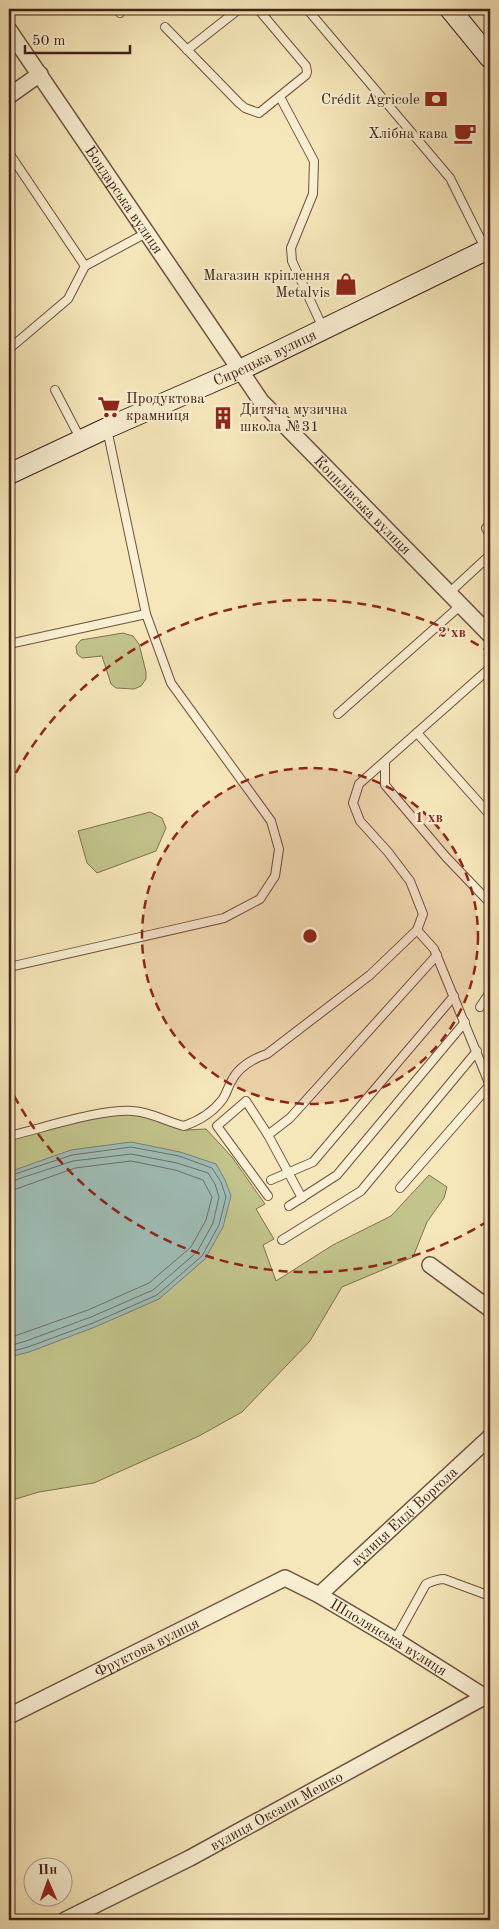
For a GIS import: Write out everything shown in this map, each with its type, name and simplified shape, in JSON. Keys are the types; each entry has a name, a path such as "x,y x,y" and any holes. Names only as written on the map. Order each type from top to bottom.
{"main road":[{"path":"450,9 490,58"},
{"name":"Сирецька вулиця","path":"9,474 107,428 240,370 488,249"}],"street":[{"name":"Бондарська вулиця","path":"9,30 240,370"},
{"path":"9,96 40,74"},
{"name":"Копилівська вулиця","path":"240,370 261,401 490,635"},
{"path":"430,1265 490,1309"},
{"name":"вулиця Енді Воргола","path":"319,1595 490,1437"},
{"name":"Шполянська вулиця","path":"285,1578 319,1595 395,1640 487,1698"},
{"name":"Фруктова вулиця","path":"9,1716 285,1578"},
{"name":"вулиця Оксани Мешко","path":"64,1920 190,1858 487,1698"}],"lane":[{"path":"187,50 239,9"},
{"path":"165,27 245,108 256,112 263,112 306,76 307,68 258,9"},
{"path":"306,9 450,178 488,249"},
{"path":"280,97 314,162 314,194 291,248 291,254 292,261 323,329"},
{"path":"9,153 85,266"},
{"path":"9,349 68,299 85,266 148,232"},
{"path":"55,390 81,440"},
{"path":"9,966 224,918 260,899 275,876 279,849 271,821 171,683 146,614 107,428"},
{"path":"490,523 486,528 490,535"},
{"path":"449,593 490,555"},
{"path":"338,714 461,605"},
{"path":"9,644 146,614"},
{"path":"9,1136 101,1114 132,1111 148,1114 184,1126 207,1114 223,1099 232,1079 243,1066 254,1058 266,1054 370,975 417,930 423,914 410,881 388,852 360,821 353,804 359,784 418,734 490,668"},
{"path":"418,734 490,815"},
{"path":"385,763 385,785 446,857 490,903"},
{"path":"400,1188 488,1087 488,1080 477,1051 437,955 417,930"},
{"path":"268,1136 290,1118 437,955"},
{"path":"480,1007 490,992"},
{"path":"271,1180 313,1162 454,996"},
{"path":"289,1206 337,1175 465,1022"},
{"path":"282,1240 361,1191 477,1051"},
{"path":"217,1126 246,1101 289,1172 302,1198"},
{"path":"207,1114 268,1196"},
{"path":"395,1640 426,1584 438,1579 444,1579 490,1596"}],"green space":[{"path":"123,633 133,636 139,644 146,672 146,679 141,686 134,689 116,688 111,684 102,656 82,658 77,654 76,646 81,640"},
{"path":"150,812 162,818 166,828 156,851 97,873 87,863 78,831"},
{"path":"136,1113 186,1130 206,1129 232,1157 265,1204 256,1209 274,1239 263,1245 276,1281 333,1245 391,1216 429,1175 447,1187 444,1198 427,1222 413,1257 342,1287 310,1341 242,1412 199,1436 94,1483 39,1492 9,1501 9,1138 101,1116"}],"water":[{"path":"131,1142 180,1152 216,1164 231,1196 223,1227 205,1259 159,1299 95,1327 29,1352 9,1357 9,1172 71,1150"}],"place":[{"name":"Crédit Agricole","path":"436,99"},
{"name":"Хлібна кава","path":"465,133"},
{"name":"Магазин кріплення Metalvis","path":"346,284"},
{"name":"Продуктова крамниця","path":"109,407"},
{"name":"Дитяча музична школа №31","path":"223,418"}]}
